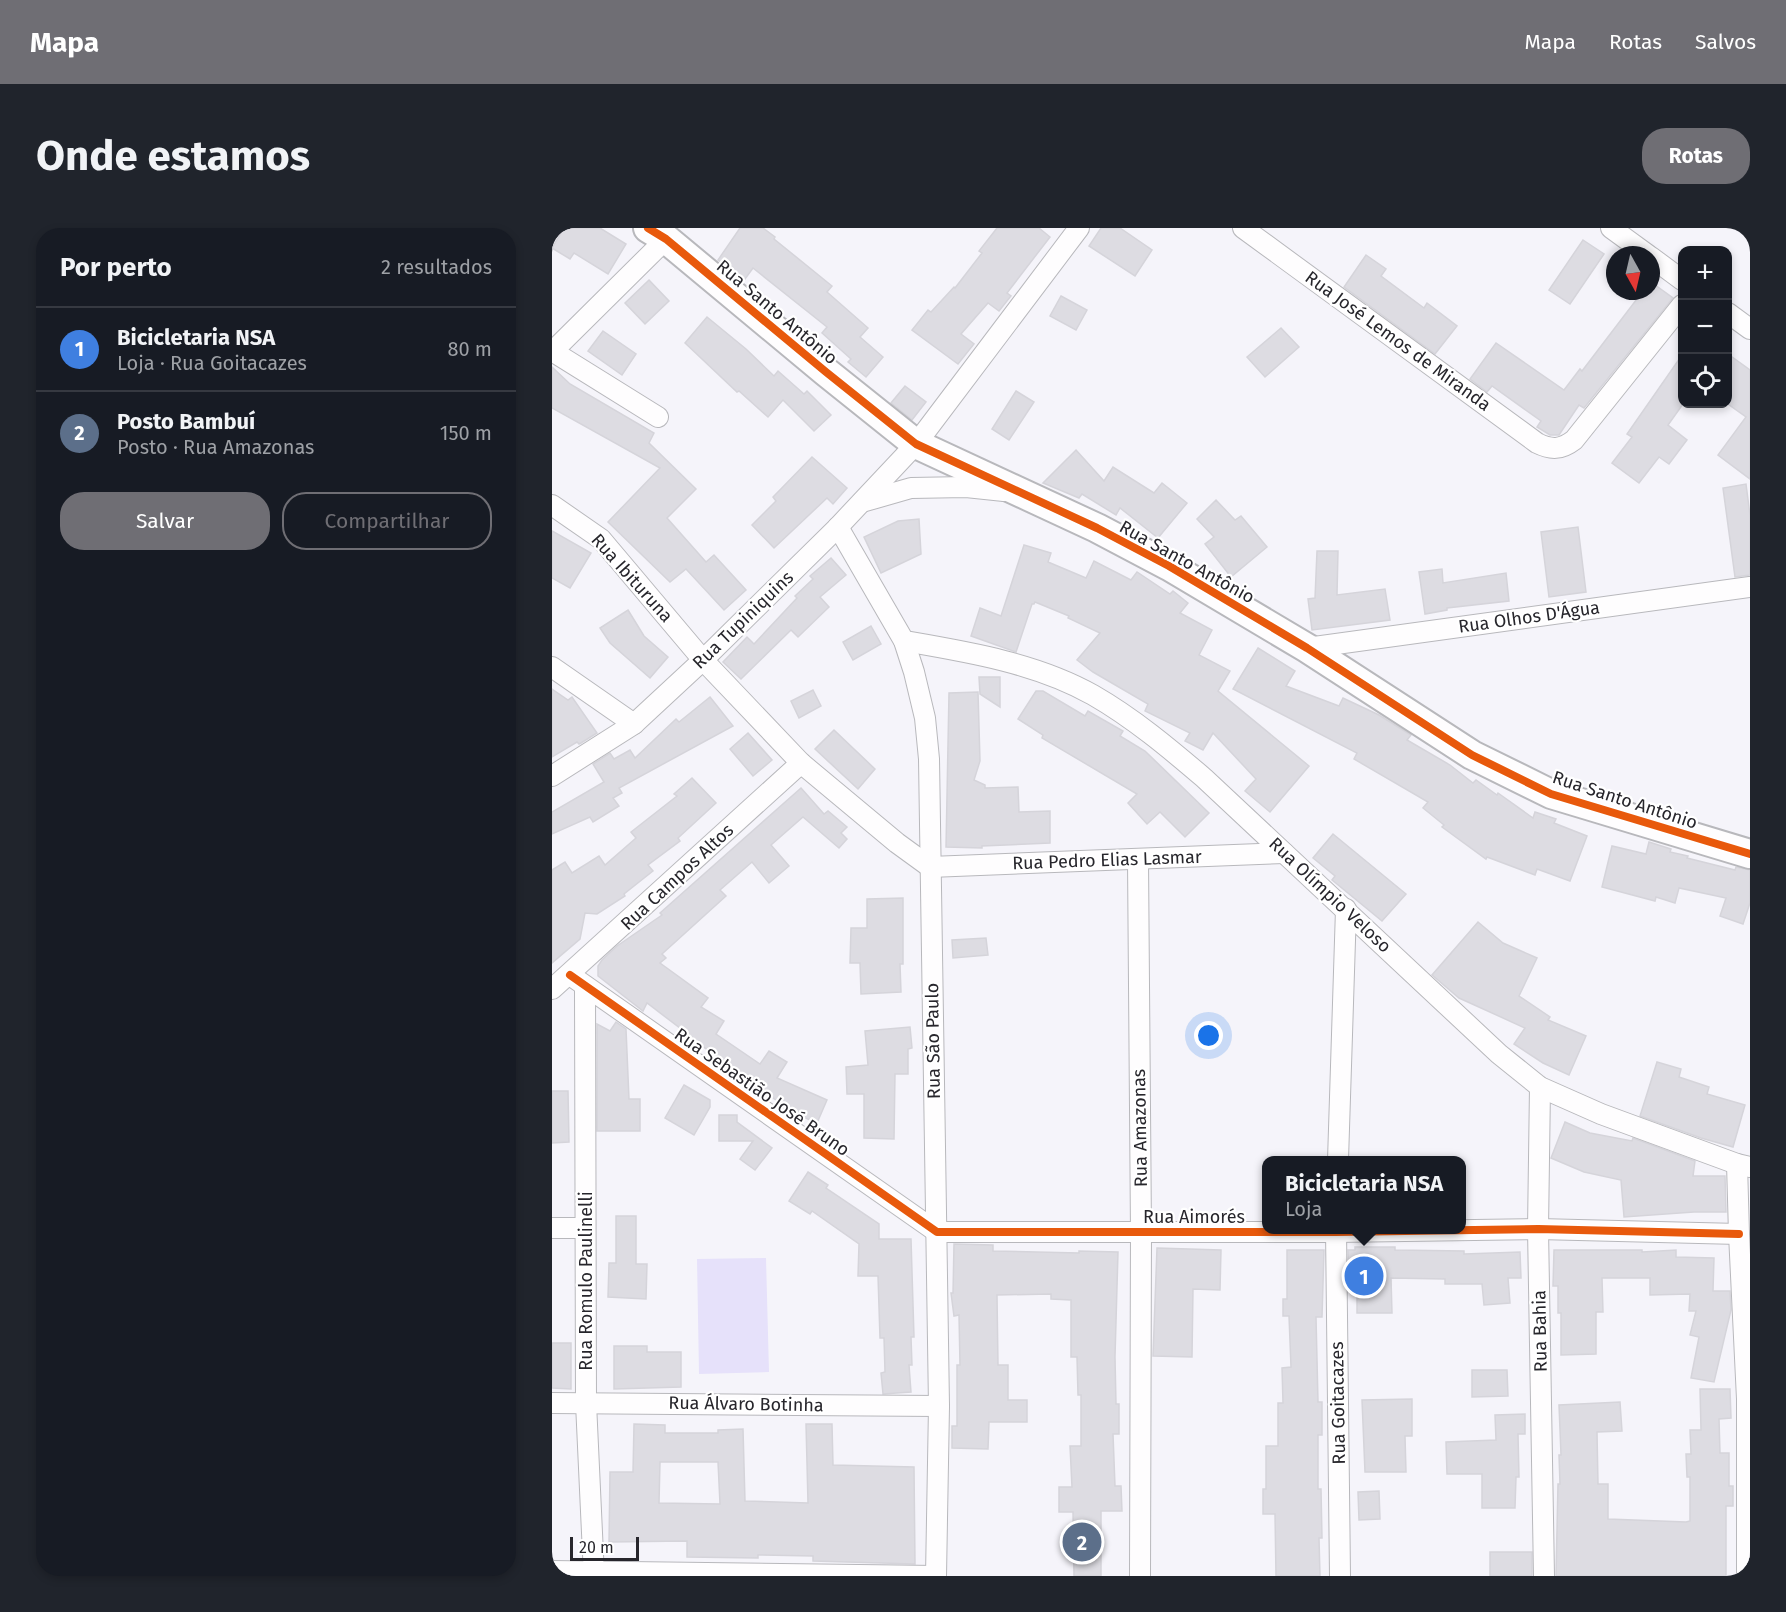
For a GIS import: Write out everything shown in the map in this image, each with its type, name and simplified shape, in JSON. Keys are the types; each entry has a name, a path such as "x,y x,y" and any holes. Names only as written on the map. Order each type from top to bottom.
{"street":[{"name":"Rua Tupiniquins","path":"552,776 634,724 838,527 916,444 1079,228"},
{"name":"Rua José Lemos de Miranda","path":"1243,228 1537,443 1554,449 1566,446 1574,440 1678,311"},
{"path":"1611,228 1636,246"},
{"name":"Rua Santo Antônio","path":"657,233 916,444 1097,528 1169,566 1307,648 1472,755 1551,794 1750,854"},
{"path":"657,233 552,351 658,417"},
{"path":"1660,263 1678,276"},
{"path":"1732,315 1750,329"},
{"name":"Rua Santo Antônio","path":"862,502 911,488 966,487 1023,494"},
{"name":"Rua Ibituruna","path":"552,505 601,539 702,660"},
{"name":"Rua São Paulo","path":"838,527 904,641 926,718 929,759 937,1232 939,1406 936,1576"},
{"name":"Rua Olhos D'Água","path":"1307,648 1750,587"},
{"name":"Rua Olímpio Veloso","path":"904,641 961,651 1033,669 1093,695 1153,735 1204,777 1499,1054 1540,1087 1601,1114 1744,1166"},
{"path":"702,660 801,763 897,843 930,867"},
{"path":"552,667 634,724"},
{"name":"Rua Campos Altos","path":"552,990 577,981 801,763"},
{"name":"Rua Pedro Elias Lasmar","path":"930,867 1284,853"},
{"name":"Rua Amazonas","path":"1138,860 1141,1232 1140,1576"},
{"path":"1338,1156 1346,909"},
{"name":"Rua Romulo Paulinelli","path":"577,981 585,1228 586,1403 594,1573"},
{"name":"Rua Sebastião José Bruno","path":"577,981 937,1232"},
{"name":"Rua Bahia","path":"1540,1087 1538,1229 1544,1576"},
{"path":"1744,1166 1739,1234 1749,1395 1747,1576"},
{"path":"552,1228 585,1228"},
{"name":"Rua Aimorés","path":"1466,1230 1538,1229 1739,1234"},
{"name":"Rua Aimorés","path":"937,1232 1262,1231"},
{"name":"Rua Goitacazes","path":"1336,1234 1340,1576"},
{"name":"Rua Álvaro Botinha","path":"552,1402 939,1406"},
{"path":"552,1571 936,1576"}],"shaded area":[{"path":"766,1258 769,1372 699,1374 697,1259"}],"building":[{"path":"564,228 600,228 626,244 608,274 574,253 570,259 552,248"},
{"path":"740,228 763,228 775,237 774,239 832,286 827,292 868,328 860,337 883,357 866,377 848,362 851,359 822,333 827,327 753,268 745,279 718,260"},
{"path":"997,228 1039,228 1050,237 1007,293 1011,296 999,311 988,303 961,334 974,344 958,364 912,330 928,310 931,312 955,288 982,253 979,251"},
{"path":"1101,228 1120,228 1152,250 1135,276 1089,246"},
{"path":"1583,240 1604,254 1570,304 1549,290"},
{"path":"1366,255 1386,269 1381,276 1424,308 1427,303 1457,326 1435,354 1344,287"},
{"path":"649,280 669,301 645,324 625,303"},
{"path":"1660,289 1673,298 1584,408 1579,405 1559,435 1550,435 1537,427 1541,421 1492,386 1487,392 1470,379 1496,343 1564,390 1580,369 1582,371 1636,300 1660,300"},
{"path":"1061,296 1087,310 1076,330 1050,316"},
{"path":"707,317 774,376 778,371 804,394 807,391 831,415 814,431 783,400 768,417 739,391 737,392 685,343"},
{"path":"1281,328 1299,347 1265,377 1247,357"},
{"path":"603,331 636,354 622,375 588,351"},
{"path":"1732,357 1750,370 1750,479 1718,455 1746,417 1732,407"},
{"path":"1678,361 1678,408 1680,408 1668,425 1687,440 1669,464 1659,457 1639,483 1612,463 1632,437 1627,434"},
{"path":"552,367 570,384 654,433 649,443 696,489 667,518 706,562 714,555 746,590 724,610 686,569 670,582 608,522 660,468 552,408"},
{"path":"905,386 926,402 912,420 891,403"},
{"path":"1016,391 1034,402 1009,440 992,429"},
{"path":"1076,450 1104,481 1113,467 1154,493 1162,483 1187,503 1158,538 1120,508 1116,515 1082,494 1079,498 1043,483"},
{"path":"812,457 847,488 833,504 827,498 774,548 752,525 776,501 773,497"},
{"path":"1746,484 1750,515 1750,575 1735,577 1723,488"},
{"path":"1216,500 1235,520 1241,516 1267,547 1231,577 1205,544 1214,537 1197,519"},
{"path":"919,519 921,554 881,573 864,537 898,521"},
{"path":"1578,527 1586,592 1549,597 1541,532"},
{"path":"552,531 591,553 570,588 552,578"},
{"path":"1024,545 1051,553 1048,562 1086,578 1094,561 1131,580 1137,572 1170,594 1173,591 1188,603 1180,613 1212,630 1199,655 1230,671 1218,691 1309,766 1270,812 1245,791 1256,779 1213,733 1203,750 1185,741 1190,733 1145,711 1148,704 1077,660 1100,633 1068,618 1069,616 1035,602 1032,604 1016,652 971,636 980,608 1001,616"},
{"path":"1317,551 1338,551 1337,595 1385,589 1390,620 1312,630 1308,599 1315,598"},
{"path":"831,558 846,575 820,597 829,607 798,637 791,630 741,679 723,662 747,637 754,644 797,598 795,596 813,579 810,576"},
{"path":"1442,569 1443,583 1506,573 1509,601 1447,608 1447,610 1425,614 1419,572"},
{"path":"628,610 644,636 668,657 650,678 610,643 600,628"},
{"path":"871,626 881,644 853,660 843,642"},
{"path":"1258,648 1295,671 1286,686 1339,706 1343,698 1379,715 1411,735 1407,740 1450,765 1473,783 1476,780 1497,795 1498,793 1533,818 1535,812 1556,819 1554,823 1587,836 1570,881 1537,869 1535,875 1487,857 1486,859 1442,827 1444,825 1423,808 1428,802 1354,759 1357,753 1233,689"},
{"path":"979,677 1000,677 1000,707 980,694"},
{"path":"552,689 568,700 572,697 597,733 552,757"},
{"path":"813,690 821,706 799,718 791,701"},
{"path":"1036,691 1043,691 1085,716 1088,711 1123,731 1120,736 1145,751 1209,813 1185,837 1160,812 1147,824 1128,803 1137,794 1042,738 1043,735 1018,719"},
{"path":"978,692 980,761 974,780 985,785 985,788 1018,787 1019,812 1050,811 1050,843 982,846 982,848 946,847 949,693"},
{"path":"710,697 733,726 619,788 622,793 613,798 619,806 593,822 590,817 552,834 552,812 604,782 593,764 610,753 614,759 630,750 635,758 676,719 679,722"},
{"path":"834,730 875,769 858,789 815,749"},
{"path":"748,733 772,760 753,776 730,749"},
{"path":"692,778 716,803 678,838 680,841 648,865 653,871 624,894 625,896 597,914 585,913 580,939 552,963 552,870 565,862 572,873 599,856 605,865 636,838 631,832 677,796 674,794"},
{"path":"801,788 824,814 828,811 847,827 841,833 847,839 839,848 803,817 771,845 789,866 769,883 752,862 720,890 726,896 662,954 666,958 660,963 708,998 701,1007 724,1021 716,1034 760,1064 769,1051 787,1062 777,1078 827,1100 817,1123 782,1108 784,1105 717,1063 721,1058 692,1040 693,1038 647,1003 643,1011 598,976 598,966 617,946 662,915 660,913"},
{"path":"1333,834 1406,894 1382,921 1332,880 1335,876 1313,858"},
{"path":"1649,842 1671,849 1670,852 1688,856 1687,858 1735,870 1736,867 1750,870 1750,903 1743,924 1720,916 1726,898 1679,888 1675,903 1656,897 1655,901 1602,887 1612,846 1646,854"},
{"path":"903,898 901,992 861,994 860,963 850,963 851,928 867,928 867,899"},
{"path":"1478,922 1503,943 1537,958 1519,996 1550,1017 1548,1020 1586,1036 1569,1075 1543,1063 1514,1044 1525,1028 1459,998 1432,975"},
{"path":"986,938 988,955 953,958 952,940"},
{"path":"616,1022 626,1029 629,1099 640,1099 640,1131 597,1131 597,1024 610,1031"},
{"path":"910,1027 912,1048 908,1049 908,1074 895,1074 894,1139 864,1138 864,1094 847,1094 846,1067 868,1065 865,1031"},
{"path":"1657,1062 1681,1069 1679,1077 1709,1087 1707,1094 1745,1105 1733,1147 1640,1116"},
{"path":"684,1085 710,1100 710,1107 694,1135 665,1118"},
{"path":"552,1091 568,1091 569,1142 552,1143"},
{"path":"719,1115 737,1115 737,1122 772,1148 755,1170 740,1159 753,1141 719,1141"},
{"path":"1565,1122 1590,1133 1632,1141 1633,1138 1695,1161 1693,1176 1725,1176 1726,1212 1624,1217 1621,1180 1584,1172 1551,1158"},
{"path":"808,1172 828,1185 826,1188 879,1224 879,1239 911,1239 914,1337 911,1337 912,1365 909,1365 911,1392 883,1394 881,1373 885,1372 884,1338 880,1338 878,1276 858,1276 859,1244 812,1211 810,1214 789,1201"},
{"path":"616,1216 636,1216 636,1264 647,1264 646,1299 608,1297 609,1263 616,1263"},
{"path":"954,1244 993,1245 993,1251 1118,1252 1115,1357 1119,1434 1113,1434 1115,1486 1121,1486 1122,1511 1101,1511 1101,1576 1074,1576 1073,1512 1059,1512 1059,1487 1072,1487 1070,1446 1081,1446 1081,1395 1078,1395 1077,1357 1071,1357 1071,1300 1051,1299 1051,1294 997,1295 998,1365 1008,1365 1008,1400 1027,1400 1027,1422 989,1422 988,1449 952,1448 952,1426 957,1426 957,1365 960,1365 959,1315 954,1316 951,1293 953,1293"},
{"path":"1355,1247 1464,1251 1464,1254 1520,1252 1521,1278 1508,1278 1510,1303 1484,1305 1482,1284 1445,1284 1445,1279 1391,1278 1392,1313 1357,1313 1357,1278 1349,1278 1348,1250 1355,1250"},
{"path":"1157,1248 1221,1250 1220,1290 1193,1289 1192,1357 1153,1356"},
{"path":"1287,1250 1324,1250 1322,1317 1316,1317 1318,1402 1322,1402 1322,1435 1318,1435 1318,1489 1321,1489 1322,1538 1319,1538 1320,1576 1276,1576 1275,1514 1263,1514 1263,1489 1266,1489 1266,1446 1278,1446 1278,1403 1283,1403 1282,1368 1291,1367 1289,1316 1283,1316 1283,1299 1287,1299"},
{"path":"1554,1250 1642,1250 1642,1252 1676,1250 1676,1257 1714,1258 1713,1291 1730,1291 1731,1310 1714,1382 1691,1378 1699,1337 1690,1335 1696,1311 1689,1311 1690,1294 1650,1295 1650,1278 1602,1278 1603,1312 1596,1312 1596,1354 1561,1355 1561,1313 1558,1313 1558,1286 1553,1286"},
{"path":"552,1343 571,1343 571,1389 552,1388"},
{"path":"614,1346 647,1346 647,1352 681,1352 681,1387 614,1389"},
{"path":"1472,1370 1507,1370 1508,1396 1472,1397"},
{"path":"1700,1389 1730,1389 1731,1418 1719,1419 1720,1453 1729,1453 1729,1486 1733,1486 1733,1506 1726,1506 1726,1576 1556,1576 1559,1455 1561,1455 1559,1405 1620,1402 1622,1431 1597,1432 1598,1484 1608,1484 1608,1519 1686,1522 1690,1521 1690,1477 1687,1477 1686,1454 1691,1454 1690,1430 1701,1430"},
{"path":"1412,1399 1412,1436 1405,1436 1406,1472 1365,1472 1362,1400"},
{"path":"1525,1414 1525,1434 1518,1434 1519,1477 1516,1477 1515,1508 1482,1508 1482,1474 1447,1474 1446,1442 1496,1440 1495,1415"},
{"path":"634,1424 665,1425 665,1433 718,1433 718,1430 743,1429 745,1501 808,1503 806,1424 832,1424 833,1465 914,1467 915,1564 813,1561 813,1556 687,1557 687,1541 609,1542 610,1472 633,1472","holes":["660,1462 718,1462 720,1504 659,1503"]},
{"path":"1379,1491 1380,1519 1359,1520 1358,1492"},
{"path":"1490,1552 1532,1552 1532,1576 1490,1576"}],"cycle path":[{"path":"648,228 666,239 916,444 1097,528 1169,566 1307,648 1472,755 1551,794 1750,854"},
{"path":"570,975 937,1232 1262,1232"},
{"path":"1466,1230 1538,1229 1739,1234"}],"place":[{"name":"Bicicletaria NSA","path":"1364,1276"},
{"name":"Posto Bambuí","path":"1082,1542"}]}
